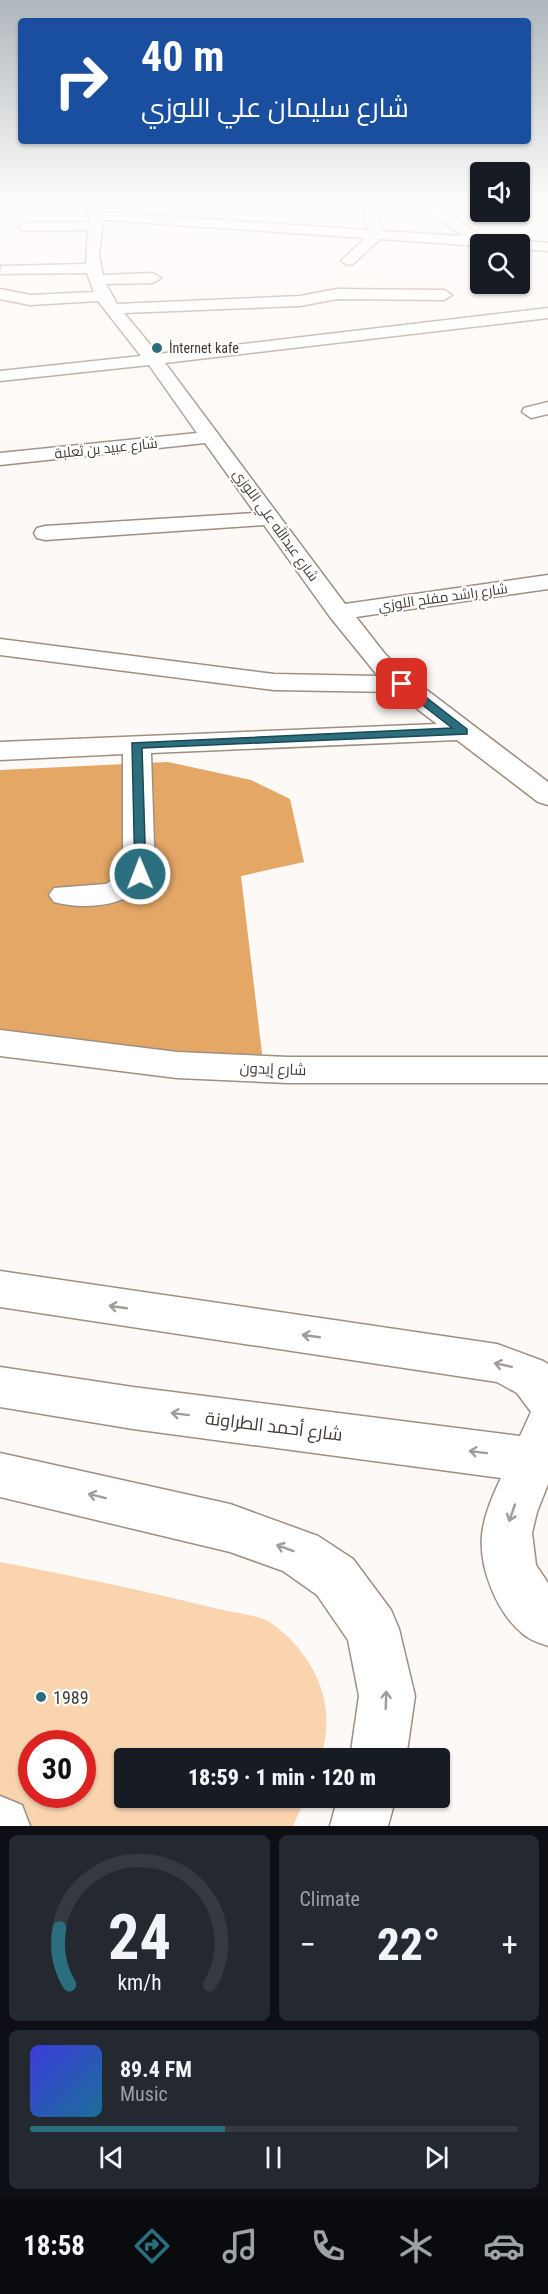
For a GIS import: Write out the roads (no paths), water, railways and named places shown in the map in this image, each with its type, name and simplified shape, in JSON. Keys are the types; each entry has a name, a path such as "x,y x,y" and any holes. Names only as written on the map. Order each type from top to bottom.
{"street":[{"path":"93,288 156,295"},
{"path":"0,294 30,300 110,288"},
{"path":"102,290 300,301 337,294 444,295"},
{"name":"شارع عبدالله علي اللوزي","path":"102,290 174,390 376,659 402,684 548,796"},
{"path":"0,376 316,342 548,313"},
{"name":"شارع عبيد بن ثعلبة","path":"0,459 211,437"},
{"path":"45,533 272,518"},
{"name":"شارع راشد مفلح اللوزي","path":"339,612 548,582"},
{"path":"0,647 274,682 402,684"},
{"path":"0,751 463,731"},
{"path":"65,895 108,894 129,888 140,874 136,745"},
{"name":"شارع إيدون","path":"0,1043 177,1065 288,1070 548,1070"},
{"path":"0,1289 518,1368 536,1380 548,1398"},
{"name":"شارع أحمد الطراونة","path":"0,1386 133,1408 544,1449"},
{"path":"544,1449 509,1516 505,1558 516,1585 540,1616 548,1620"},
{"path":"0,1474 230,1528 300,1554 335,1577 372,1629 387,1696 379,1748"},
{"path":"359,1826 364,1808"}],"place":[{"name":"İnternet kafe","path":"157,348"},
{"name":"1989","path":"41,1697"}]}
